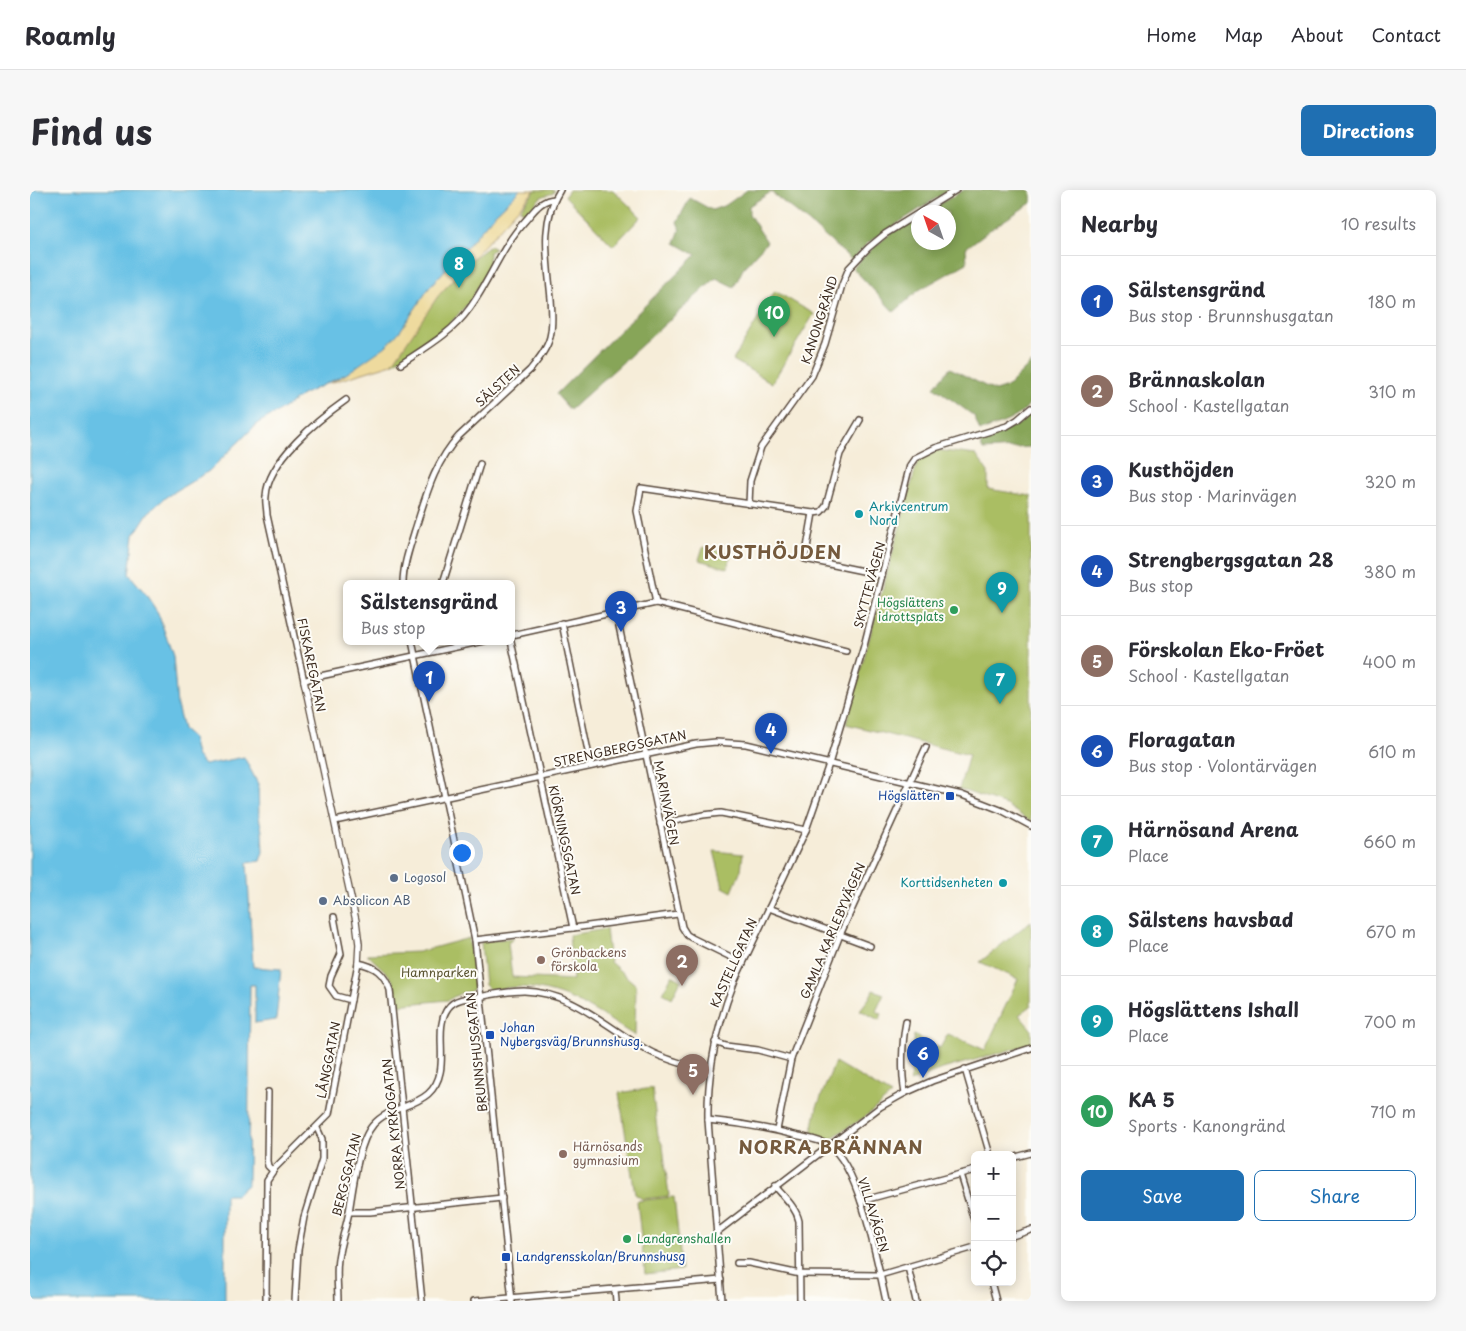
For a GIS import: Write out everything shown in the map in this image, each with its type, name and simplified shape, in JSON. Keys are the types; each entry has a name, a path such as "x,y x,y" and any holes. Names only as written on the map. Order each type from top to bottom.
{"street":[{"name":"SÄLSTEN","path":"403,580 408,552 437,466 459,436 539,360 550,337 552,309 546,243 549,219 560,190"},
{"name":"KANONGRÄND","path":"749,504 750,481 761,447 777,422 812,376 825,344 846,274 857,259 885,234 956,190"},
{"path":"401,364 448,331 463,317 481,291 512,237 543,202 555,199"},
{"name":"FISKAREGATAN","path":"346,400 324,416 289,451 272,476 266,496 268,515 359,935 358,963"},
{"name":"SKYTTEVÄGEN","path":"829,764 849,700 910,465 915,458 935,448 1007,426 1031,408"},
{"path":"656,603 637,511 641,488 813,513 821,512 826,506 840,454 860,420"},
{"path":"443,580 480,464"},
{"path":"813,513 805,559 882,575"},
{"path":"515,634 656,603 846,651"},
{"name":"MARINVÄGEN","path":"616,612 682,926 687,935 743,963"},
{"path":"562,623 592,766"},
{"path":"413,645 415,656"},
{"path":"304,681 415,656 449,645"},
{"name":"KIÖRNINGSGATAN","path":"512,645 572,927"},
{"name":"BRUNNSHUSGATAN","path":"415,656 475,940 512,1299"},
{"name":"STRENGBERGSGATAN","path":"335,821 696,744 732,742 910,782 976,800 1031,826"},
{"name":"GAMLA KARLEBYVÄGEN","path":"777,1130 790,1059 840,935 926,747"},
{"name":"KASTELLGATAN","path":"722,1301 707,1091 715,1042 726,1001 806,830 829,764"},
{"path":"660,824 721,813 806,830"},
{"path":"769,908 870,946"},
{"path":"475,940 678,914"},
{"path":"334,917 341,954 331,976 329,986 336,996 351,1000"},
{"name":"LÅNGGATAN","path":"273,1171 329,1114 358,963"},
{"name":"NORRA KYRKOGATAN","path":"358,963 368,965 379,971 386,980 390,990 422,1301"},
{"path":"481,997 525,991 558,998 575,1004 649,1051 710,1072"},
{"name":"BERGSGATAN","path":"338,1301 338,1257 367,1132 379,1119 426,1095 435,1088 442,1066 445,1014 454,1002 465,998 481,997"},
{"path":"905,1092 903,1082 904,1031 906,1022"},
{"path":"715,1042 726,1046 758,1050 790,1059"},
{"path":"717,1232 880,1107 905,1092 965,1069 1031,1048"},
{"path":"965,1069 989,1151"},
{"path":"266,1301 266,1186 267,1180 273,1171 268,1166 267,1161 268,1092"},
{"path":"708,1120 777,1130 829,1145"},
{"path":"295,1301 298,1250 304,1217 322,1159 322,1140 317,1128"},
{"name":"VILLAVÄGEN","path":"829,1145 845,1164 861,1201 886,1301"},
{"path":"1016,1157 1031,1153"},
{"path":"861,1201 971,1171"},
{"path":"960,1174 971,1211"},
{"path":"775,1186 797,1214 799,1222 800,1301"},
{"path":"349,1212 370,1212 412,1206 502,1198"},
{"path":"1016,1235 1031,1230"},
{"path":"737,1263 749,1263 800,1274 880,1275 971,1248"},
{"path":"908,1267 916,1301"},
{"path":"474,1301 721,1280"},
{"path":"992,1286 996,1301"},
{"path":"615,1290 616,1301"}],"green space":[{"path":"536,190 555,190 553,193 541,197 526,214 520,209"},
{"path":"569,190 613,190 641,217 613,246 565,196"},
{"path":"747,190 949,190 926,205 911,205 911,215 869,242 852,260 771,192 749,206 749,214 767,242 744,267 734,287 716,278 570,410 556,394 696,255 675,243 680,229 677,222 690,198 712,210 726,205"},
{"path":"964,190 1031,190 1031,203 966,248 967,263 919,290 894,312 853,268 883,239 911,220 911,250 956,250 956,205 937,205"},
{"path":"490,246 495,249 489,252 489,260 491,262 470,301 446,328 392,364 438,296 471,260"},
{"path":"775,291 814,314 772,383 733,360"},
{"path":"1031,363 1030,402 1026,408 1008,421 980,431 974,416 934,387 950,368 995,391 1007,387"},
{"path":"1031,413 1031,447 983,450 979,440 1019,424"},
{"name":"Högslättens idrottsplats","path":"936,450 976,455 988,472 988,489 1031,496 1031,822 1006,805 959,789 969,755 846,724 918,460"},
{"path":"703,547 731,554 727,568 699,560"},
{"path":"714,851 743,854 741,870 732,892 723,887"},
{"path":"1031,921 1031,1006 1019,1015 1031,1029 1031,1044 939,1070 910,1082 914,1035 940,1048 948,1034 985,1050 1018,979 980,962"},
{"path":"606,929 610,962 636,985 635,1036 595,1011 553,992 520,987 490,990 485,985 481,943 483,941 514,938 508,943 512,977 573,980 569,935"},
{"name":"Hamnparken","path":"469,938 474,982 473,989 448,1000 396,1005 393,981 367,954 418,952"},
{"path":"672,975 681,980 672,998 663,993"},
{"path":"873,990 884,994 876,1011 882,1014 879,1020 860,1010"},
{"path":"835,1062 891,1095 865,1117 833,1137 830,1142 811,1135 817,1107"},
{"path":"652,1088 658,1136 663,1146 669,1196 642,1199 635,1194 619,1093"},
{"path":"674,1197 682,1270 645,1274 637,1201"}],"sand":[{"path":"520,190 535,190 438,296 392,364 330,383 346,374 400,331 431,285 491,218"}],"water":[{"path":"30,190 520,190 491,218 431,285 400,331 386,346 346,374 302,395 258,423 209,471 166,497 148,513 134,535 129,574 145,593 158,613 173,656 177,706 183,729 192,737 196,755 204,765 244,757 258,784 263,852 260,861 247,863 253,967 281,969 276,1020 255,1023 255,985 250,985 248,1184 236,1195 225,1195 225,1301 30,1301"}],"place":[{"name":"Sälstens havsbad","path":"459,288"},
{"name":"KA 5","path":"774,337"},
{"name":"Arkivcentrum Nord","path":"859,514"},
{"name":"Högslättens idrottsplats","path":"954,610"},
{"name":"Högslättens Ishall","path":"1002,613"},
{"name":"Kusthöjden","path":"621,632"},
{"name":"Sälstensgränd","path":"429,702"},
{"name":"Härnösand Arena","path":"1000,704"},
{"name":"Strengbergsgatan 28","path":"771,754"},
{"name":"Högslätten","path":"950,796"},
{"name":"Logosol","path":"394,878"},
{"name":"Korttidsenheten","path":"1003,883"},
{"name":"Absolicon AB","path":"323,901"},
{"name":"Grönbackens förskola","path":"541,960"},
{"name":"Brännaskolan","path":"682,986"},
{"name":"Johan Nybergsväg/Brunnshusg.","path":"490,1035"},
{"name":"Floragatan","path":"923,1078"},
{"name":"Förskolan Eko-Fröet","path":"693,1095"},
{"name":"Härnösands gymnasium","path":"563,1154"},
{"name":"Landgrenshallen","path":"627,1239"},
{"name":"Landgrensskolan/Brunnshusg","path":"506,1257"}],"district":[{"name":"KUSTHÖJDEN","path":"773,553"},
{"name":"NORRA BRÄNNAN","path":"831,1148"}]}
